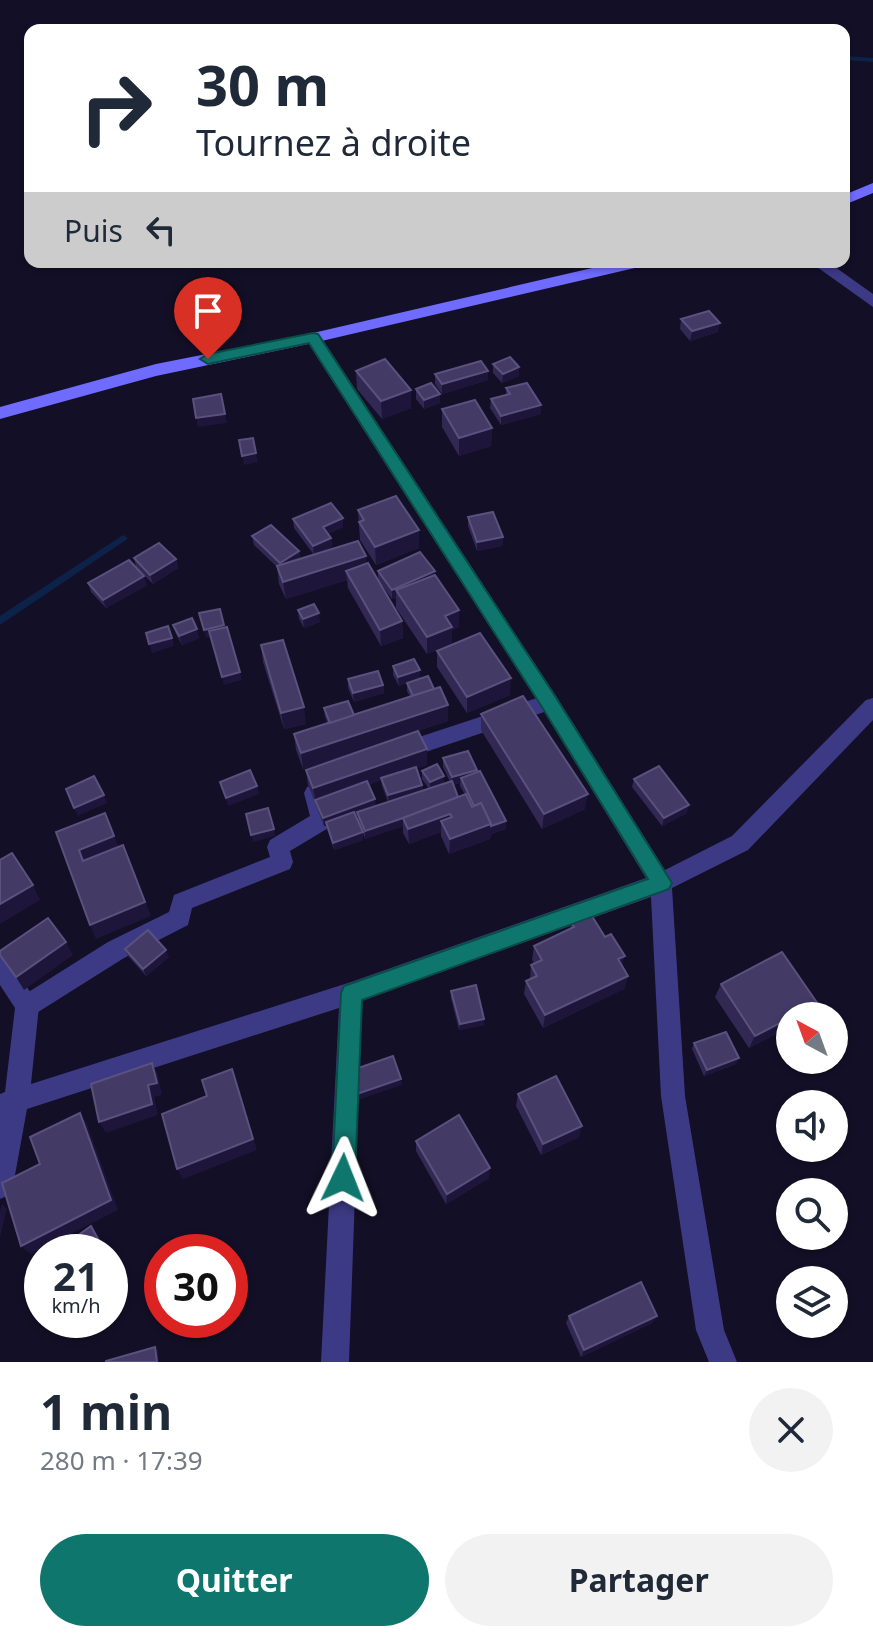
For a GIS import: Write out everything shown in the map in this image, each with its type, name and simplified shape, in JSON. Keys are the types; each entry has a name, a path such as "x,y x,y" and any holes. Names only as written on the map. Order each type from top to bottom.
{"street":[{"path":"850,198 873,187"},
{"path":"0,413 156,370 313,338 613,268"},
{"path":"826,268 873,302"},
{"path":"313,338 549,702 661,883 673,1096 710,1330 723,1362"},
{"path":"371,761 549,702"},
{"path":"8,1103 351,993 661,883 740,843 873,706"},
{"path":"27,1006 116,950 180,918 182,902 282,862 278,847 322,820 312,781 327,776"},
{"path":"0,965 27,1006 8,1103 0,1186"},
{"path":"335,1362 351,993"}],"building":[{"path":"709,311 720,323 692,331 681,319"},
{"path":"510,357 519,367 503,374 493,364"},
{"path":"385,359 411,390 381,401 356,371"},
{"path":"481,361 488,371 442,384 435,374"},
{"path":"431,383 440,394 424,400 416,389"},
{"path":"527,383 541,405 501,416 491,399 510,394 506,388"},
{"path":"221,394 225,414 196,418 193,399"},
{"path":"475,400 492,428 459,438 442,409"},
{"path":"253,438 256,453 242,456 239,440"},
{"path":"396,496 419,530 375,547 359,522 364,520 358,510"},
{"path":"331,503 343,518 323,527 331,538 313,546 293,519"},
{"path":"493,512 503,537 477,542 468,517"},
{"path":"271,525 299,551 280,563 252,536"},
{"path":"358,541 366,556 283,582 277,566"},
{"path":"159,543 176,559 150,575 134,558"},
{"path":"420,552 435,571 392,590 378,571"},
{"path":"129,560 144,576 103,600 88,583"},
{"path":"368,563 402,621 380,630 346,571"},
{"path":"435,575 459,610 445,616 452,627 427,637 396,590"},
{"path":"314,604 319,613 303,619 298,610"},
{"path":"220,609 224,625 204,630 199,613"},
{"path":"192,618 197,629 179,636 173,625"},
{"path":"168,626 172,638 149,644 146,633"},
{"path":"227,627 240,672 222,677 209,631"},
{"path":"480,633 511,678 467,697 437,651"},
{"path":"283,640 304,707 281,713 261,645"},
{"path":"414,659 420,670 398,677 393,666"},
{"path":"378,671 383,685 353,693 348,679"},
{"path":"428,676 434,689 413,696 407,683"},
{"path":"440,687 448,705 301,753 294,734"},
{"path":"523,696 588,794 544,814 481,714"},
{"path":"348,701 354,715 330,723 324,708"},
{"path":"418,731 427,749 313,788 306,770"},
{"path":"468,751 477,770 452,777 443,758"},
{"path":"437,764 444,776 430,782 422,771"},
{"path":"659,766 689,805 664,818 634,779"},
{"path":"416,767 422,785 388,795 381,778"},
{"path":"250,770 257,786 226,798 220,782"},
{"path":"480,771 506,821 491,826 481,803 474,806 461,778"},
{"path":"94,776 104,795 74,808 66,789"},
{"path":"367,781 375,799 323,818 315,800"},
{"path":"452,781 458,797 365,831 357,812"},
{"path":"466,794 472,807 481,803 491,824 450,839 441,821 452,817 450,814 408,829 403,818"},
{"path":"268,808 274,829 251,835 246,814"},
{"path":"354,812 363,832 333,843 326,822"},
{"path":"105,813 114,836 79,850 83,861 123,845 145,902 90,925 56,832"},
{"path":"12,853 33,885 0,904 0,860"},
{"path":"590,913 605,937 611,934 625,956 618,959 628,976 545,1015 526,981 537,976 531,965 542,960 534,946 574,927 571,921"},
{"path":"48,918 66,942 16,977 0,951"},
{"path":"148,930 166,950 143,969 125,949"},
{"path":"782,952 817,1002 776,1002 776,1025 755,1036 721,984"},
{"path":"476,985 484,1019 460,1024 451,991"},
{"path":"726,1032 739,1058 707,1070 694,1043"},
{"path":"393,1056 401,1079 351,1096 344,1073"},
{"path":"152,1063 157,1083 148,1085 152,1104 99,1122 91,1084"},
{"path":"232,1069 253,1139 177,1169 162,1114 207,1096 202,1080"},
{"path":"556,1076 582,1126 543,1144 518,1094"},
{"path":"80,1113 111,1200 44,1234 24,1234 24,1244 21,1246 2,1183 40,1164 30,1137"},
{"path":"459,1115 490,1168 447,1194 416,1141"},
{"path":"91,1226 95,1234 80,1234"},
{"path":"641,1282 657,1316 584,1350 569,1316"},
{"path":"155,1347 157,1362 106,1362 106,1361"}],"waterway":[{"path":"850,58 873,60"},
{"path":"0,621 123,538"}],"route":[{"path":"208,359 313,338 549,702 661,883 351,993 343,1178"}]}
